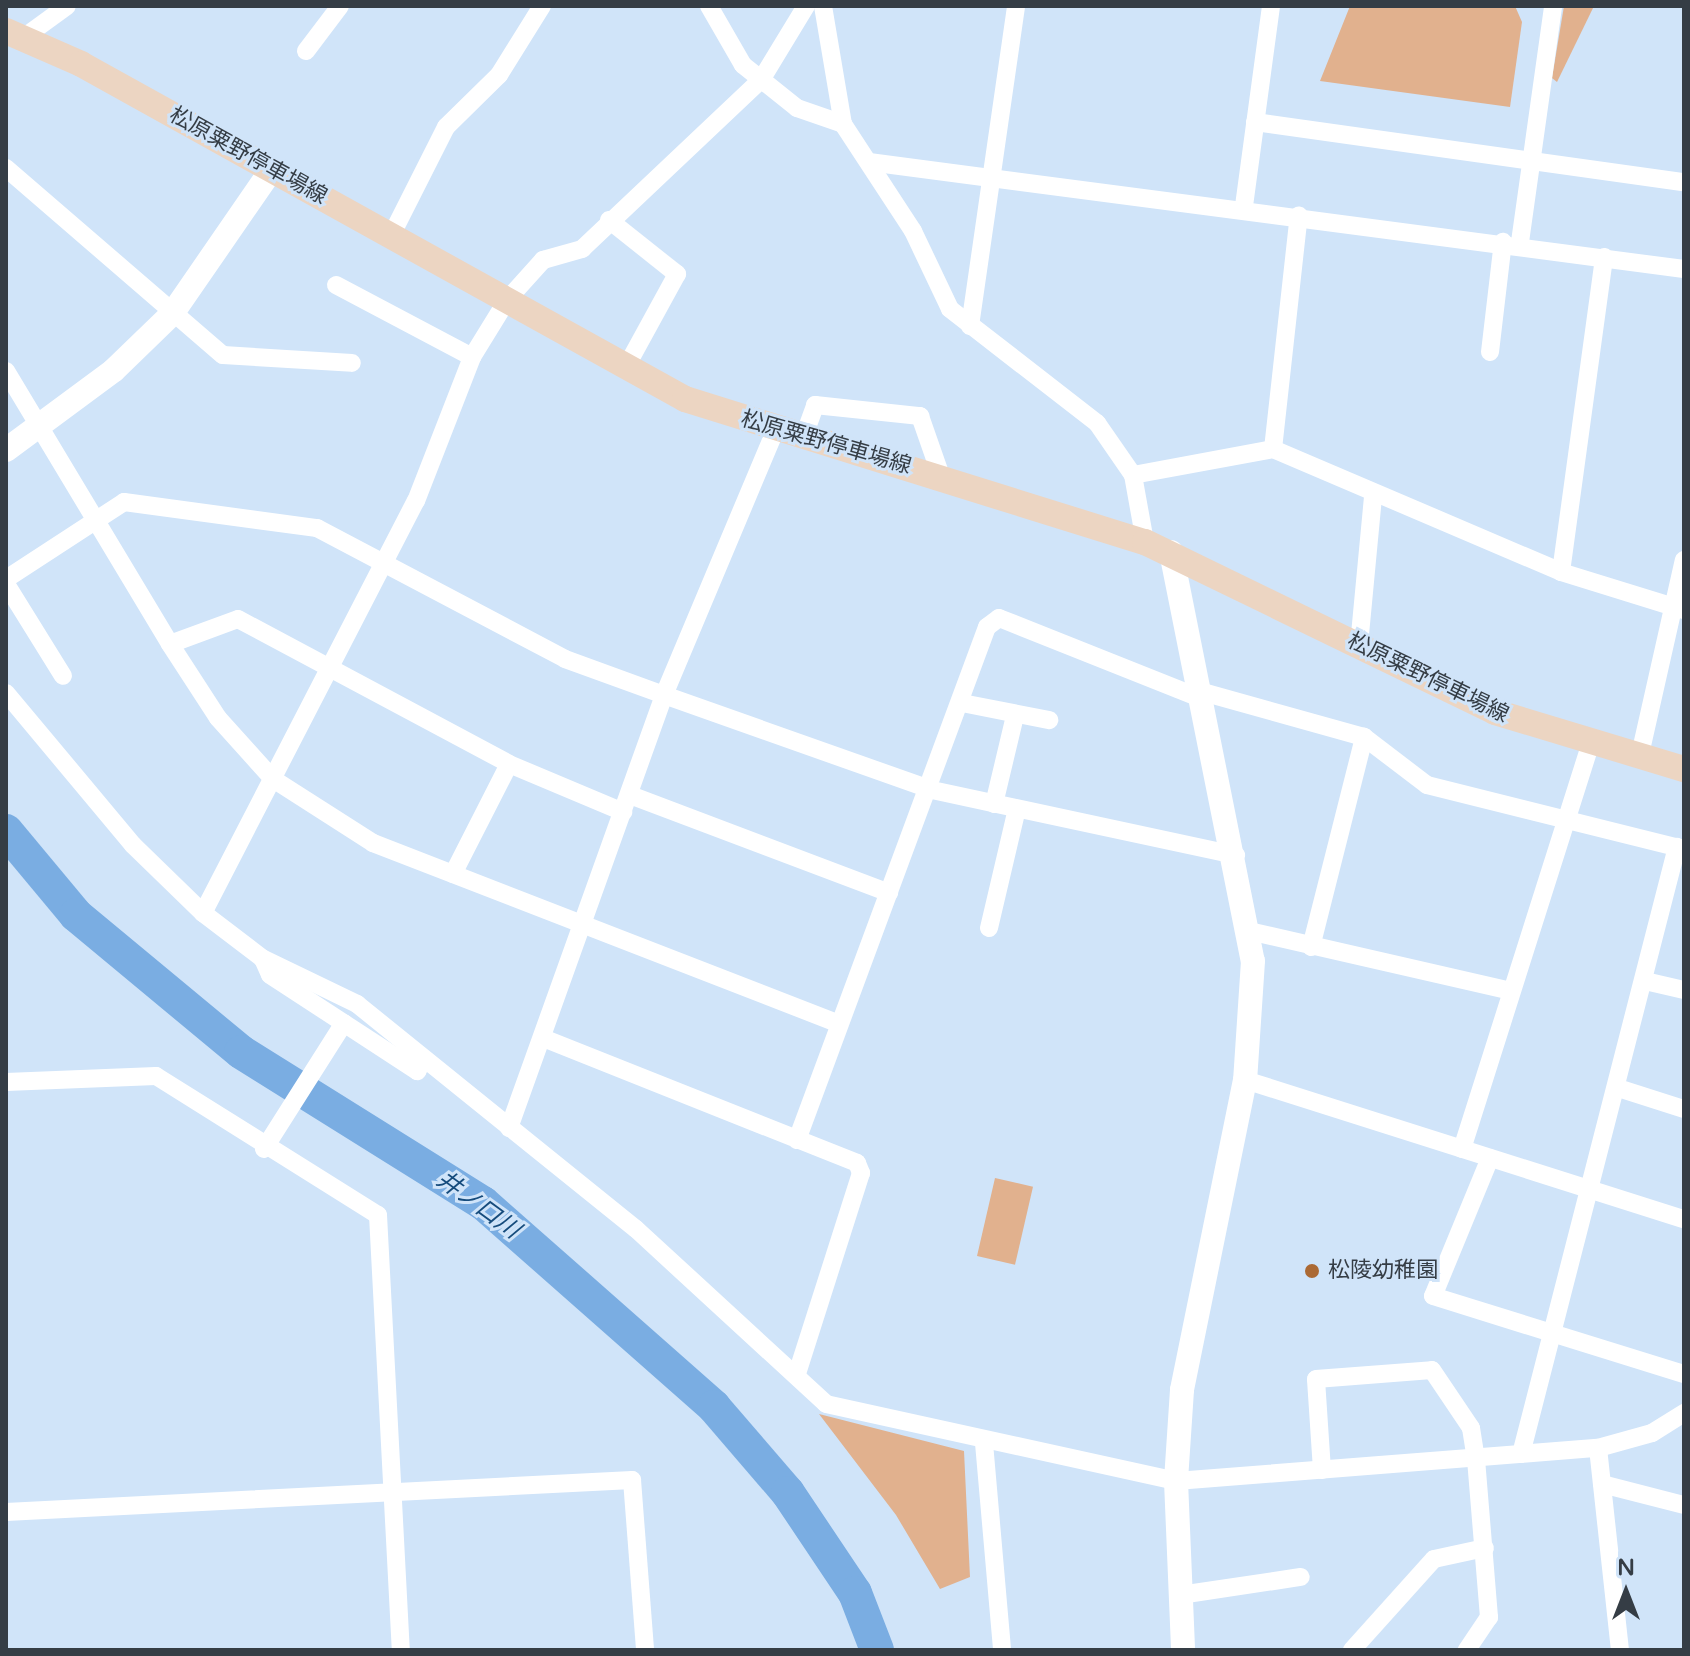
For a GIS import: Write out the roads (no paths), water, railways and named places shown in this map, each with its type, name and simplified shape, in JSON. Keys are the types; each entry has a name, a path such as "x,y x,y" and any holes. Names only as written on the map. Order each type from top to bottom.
{"main road":[{"name":"松原粟野停車場線","path":"14,34 392,234 685,399 941,476 1145,542 1495,712 1590,745 1684,769"}],"street":[{"path":"14,34 67,6"},
{"path":"306,51 340,6"},
{"path":"392,234 446,127 499,75 542,6"},
{"path":"709,6 743,65 797,108 843,124"},
{"path":"203,913 273,779 325,666 416,501 472,357 507,300 543,260 582,249 609,220 761,80 806,6"},
{"path":"823,6 843,124 869,162 950,309 1073,400 1133,475 1145,542"},
{"path":"970,326 1016,6"},
{"path":"1244,206 1271,6"},
{"path":"1490,352 1530,157 1553,6"},
{"path":"1255,122 1530,157 1684,182"},
{"path":"869,162 1244,206 1684,269"},
{"path":"6,168 223,355 352,363"},
{"path":"6,450 42,427 172,314 272,169"},
{"path":"1273,449 1299,215"},
{"path":"609,220 677,274 626,367"},
{"path":"1561,572 1604,257"},
{"path":"336,285 472,357"},
{"path":"6,371 42,427 93,520 218,718 273,779 373,843 839,1024"},
{"path":"804,436 815,405 920,416 941,476"},
{"path":"509,1128 664,695 776,428"},
{"path":"1133,475 1273,449 1373,497 1561,572 1680,609"},
{"path":"1359,645 1373,497"},
{"path":"63,676 6,581 93,520 124,502 317,528 565,659 664,695 932,790 1236,855"},
{"path":"1171,552 1236,855 1249,931 1245,1080 1182,1390 1176,1481 1183,1650"},
{"path":"1639,759 1680,609 1684,560"},
{"path":"797,1140 889,893 932,790 987,627 999,618 1200,694 1364,737 1427,785 1680,848 1556,1339 1521,1454"},
{"path":"170,644 238,619 509,764 889,893"},
{"path":"6,693 103,812 203,913 262,958 357,1004 798,1371 826,1404 984,1443 1176,1481 1598,1448 1652,1433 1684,1413"},
{"path":"962,703 1015,716 1049,720"},
{"path":"994,804 1015,716"},
{"path":"1311,947 1364,737"},
{"path":"1462,1149 1563,820 1590,745"},
{"path":"453,874 509,764"},
{"path":"989,928 1017,809"},
{"path":"1249,931 1511,991"},
{"path":"262,958 270,975 340,1028 417,1071 423,1061"},
{"path":"1645,981 1684,990"},
{"path":"269,1141 340,1028"},
{"path":"543,1038 857,1163 861,1173 798,1371"},
{"path":"6,1082 156,1076 269,1141 378,1215 401,1650"},
{"path":"1245,1080 1684,1219"},
{"path":"1618,1088 1684,1109"},
{"path":"1490,1158 1433,1296 1556,1339 1684,1374"},
{"path":"1322,1470 1316,1379 1432,1370 1471,1428 1476,1459 1489,1617 1467,1650"},
{"path":"984,1443 1002,1650"},
{"path":"1598,1448 1620,1650"},
{"path":"6,1512 632,1480 645,1650"},
{"path":"1602,1484 1684,1505"},
{"path":"1352,1650 1434,1559 1485,1548"},
{"path":"1180,1595 1301,1577"}],"waterway":[{"name":"井ノ口川","path":"6,831 76,915 241,1052 483,1203 714,1407 788,1493 855,1593 877,1650"}],"place":[{"name":"松陵幼稚園","path":"1312,1271"}]}
